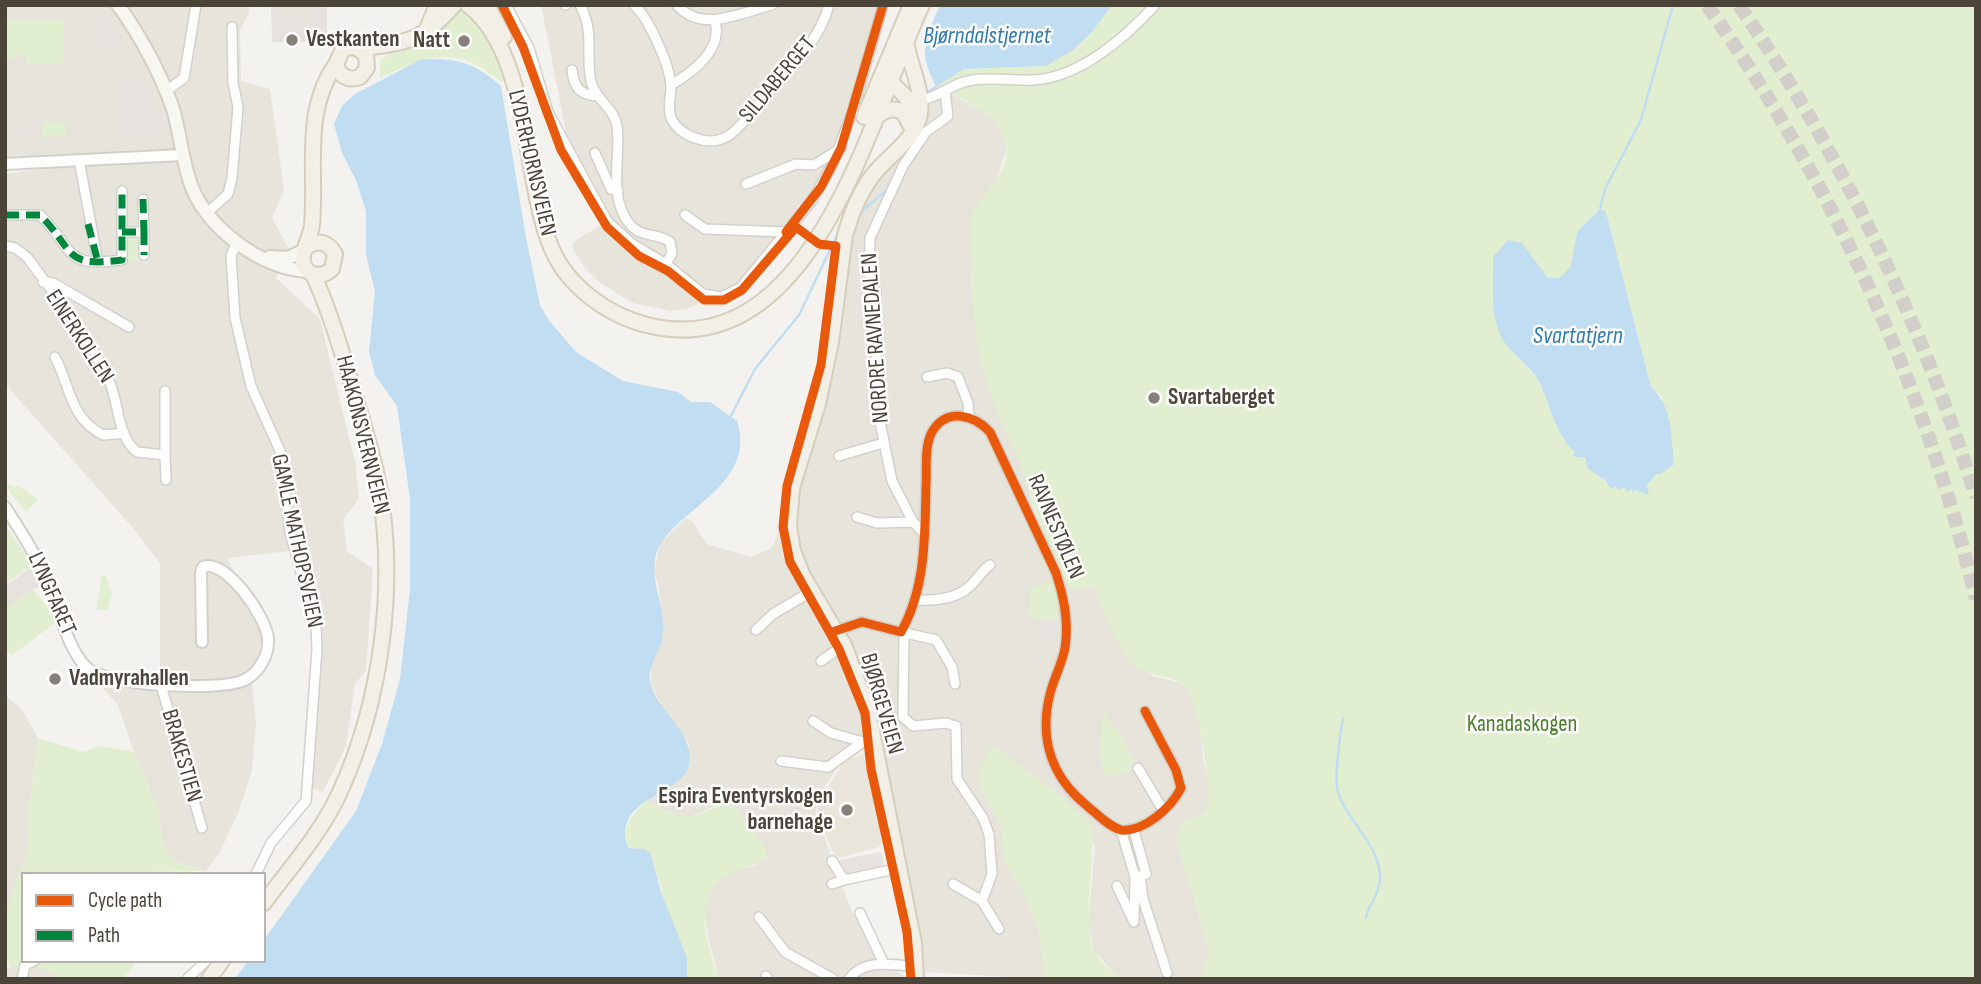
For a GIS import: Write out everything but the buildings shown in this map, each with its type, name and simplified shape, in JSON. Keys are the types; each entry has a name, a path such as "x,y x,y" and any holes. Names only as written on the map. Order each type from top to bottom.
{"main road":[{"path":"118,5 166,91 194,193 237,242 275,265 323,275 331,269 335,259 314,204"},
{"path":"425,33 437,5"},
{"path":"316,104 328,90 348,78 363,74 368,64 398,43 425,33 440,23 454,5"},
{"name":"LYDERHORNSVEIEN","path":"468,5 487,25 507,68 537,204 556,258 591,297 636,322 681,329 708,325 737,316 770,295 801,262 828,223 873,121 911,5"},
{"name":"LYDERHORNSVEIEN","path":"487,5 510,48 521,82 546,202 564,252 577,272 606,297 628,310 657,318 689,320 719,313 746,300 783,270 804,245 830,201 922,5"},
{"path":"906,40 915,102"},
{"path":"310,272 303,263 314,204 313,125 316,104 324,82 336,64 340,52 356,47 398,43"},
{"path":"356,47 363,51 368,64"},
{"path":"336,64 340,74 348,78"},
{"path":"888,76 909,83 915,102"},
{"name":"BJØRGEVEIEN","path":"915,102 918,122 874,173 852,214 845,235 822,387 792,488 789,514 791,540 797,561 844,645 862,689 868,741 900,868 916,972"},
{"path":"873,121 883,111 894,108 906,115 907,132"},
{"path":"256,253 282,258 318,242 328,245"},
{"name":"HAAKONSVERNVEIEN","path":"266,900 323,822 339,795 365,726 380,643 385,553 379,489 331,317 328,294 331,269"},
{"name":"HAAKONSVERNVEIEN","path":"310,272 331,317"},
{"path":"209,979 221,963"}],"street":[{"path":"166,91 184,78 196,5"},
{"path":"506,5 528,48 548,112 607,221 631,243 666,264 703,295 721,297 740,288 821,187 841,148 883,5"},
{"path":"580,5 589,27 592,85 617,124 618,191 621,208 629,223 641,234 665,238 670,242 672,253 666,264"},
{"name":"SILDABERGET","path":"634,5 653,30 671,85 669,111 680,130 704,142 726,139 734,134 816,36 829,5"},
{"path":"677,5 691,15 715,21 772,5"},
{"path":"915,102 971,80 1031,80 1065,72 1128,33 1155,5"},
{"path":"671,85 697,66 715,44 718,37 715,21"},
{"path":"208,212 228,194 232,178 238,107 233,83 232,27"},
{"path":"572,70 579,90 587,96 598,96"},
{"name":"NORDRE RAVNEDALEN","path":"923,532 913,522 892,481 883,443 876,402 876,293 869,275 870,238 904,166 926,132 948,116 945,92"},
{"path":"746,184 751,185 796,164 814,165 841,148"},
{"path":"595,153 611,189 618,191"},
{"path":"5,164 182,155"},
{"path":"79,160 98,262"},
{"path":"5,215 40,215 70,254 84,262 122,260 122,191"},
{"path":"143,200 144,256"},
{"path":"685,215 705,229 787,232"},
{"path":"122,232 144,232"},
{"name":"GAMLE MATHOPSVEIEN","path":"237,242 231,256 235,318 254,395 280,450 290,533 316,627 317,649 306,801 271,843 257,872"},
{"name":"EINERKOLLEN","path":"5,246 24,254 101,365 116,397 124,433 137,452 165,455"},
{"name":"EINERKOLLEN","path":"43,282 53,283 129,327"},
{"name":"EINERKOLLEN","path":"55,357 71,399 87,423 103,435 124,433"},
{"path":"927,377 947,373 958,377 968,403 969,416 949,418 932,433 923,562 916,600 902,633 903,717 913,726 947,723 956,726 957,779 986,824 992,874 982,901"},
{"path":"164,391 166,480"},
{"name":"RAVNESTØLEN","path":"969,416 979,420 990,432 1053,565 1064,597 1064,651 1046,720 1049,754 1057,774 1071,792 1127,830"},
{"name":"NORDRE RAVNEDALEN","path":"839,456 883,443"},
{"name":"LYNGFARET","path":"5,507 43,571 76,653 85,667 101,678 161,685 239,683 253,676 263,662 269,641 259,612 220,567 213,565 203,567 201,572 202,642"},
{"path":"857,517 877,523 913,522"},
{"path":"916,600 936,600 959,593 970,587 990,565"},
{"path":"756,630 774,614 812,592"},
{"path":"835,631 862,622 902,633 929,636 936,640 953,667 955,684"},
{"name":"BJØRGEVEIEN","path":"821,661 844,645"},
{"name":"BRAKESTIEN","path":"161,685 202,828"},
{"path":"1137,877 1146,874 1127,830 1163,810 1177,797 1181,782 1145,711"},
{"name":"BJØRGEVEIEN","path":"813,721 831,733 868,741"},
{"name":"BJØRGEVEIEN","path":"781,761 828,767 868,741"},
{"path":"1138,768 1163,810"},
{"path":"832,861 844,880"},
{"path":"832,884 900,868"},
{"path":"1116,886 1134,922 1137,877"},
{"path":"1137,877 1167,972"},
{"path":"953,884 982,901 999,929"},
{"path":"860,913 884,964"},
{"path":"759,917 785,951 833,979"},
{"path":"22,979 24,965 29,963"},
{"path":"187,979 204,963"},
{"path":"849,979 859,967 884,964 916,972"}],"shaded area":[{"path":"5,5 249,5 249,13 240,30 241,81 270,89 284,190 272,218 289,249 276,278 320,319 356,466 359,499 343,519 347,551 373,569 366,670 355,684 346,746 323,792 312,788 320,629 289,551 227,558 264,629 252,681 256,725 252,770 238,813 220,852 206,871 174,861 162,845 159,812 118,705 90,674 160,685 160,563 133,528 5,384 5,174 143,154 5,160"},
{"path":"271,5 327,5 327,42 272,42"},
{"path":"541,5 879,5 861,75 828,166 811,198 738,286 686,309 670,311 633,303 599,282 584,267 572,247 573,242 603,224 607,216 568,142"},
{"path":"94,16 110,16 132,53 95,54"},
{"path":"119,75 138,75 139,81 145,79 164,118 166,131 162,138 152,140 115,136"},
{"path":"936,87 989,114 999,123 1007,148 994,187 976,208 971,220 971,283 981,362 1023,470 1035,512 1071,589 1093,585 1124,651 1153,676 1181,683 1190,694 1200,720 1203,760 1209,782 1208,807 1205,814 1181,824 1188,879 1209,950 1201,979 1119,979 1094,951 1088,923 1095,845 1063,798 1041,782 979,784 1002,826 1004,863 1022,889 1039,931 1045,979 924,972 867,748 843,759 816,801 816,815 851,909 876,952 907,979 719,979 704,910 707,893 719,880 732,872 757,865 723,803 692,816 679,816 646,801 682,776 689,766 689,743 664,711 651,684 651,665 662,639 659,588 654,572 660,544 686,518 693,522 707,544 751,557 770,549 774,543 816,429 841,222 859,193 924,123 929,96"},
{"path":"5,105 15,105 16,122 41,120 41,137 5,141"},
{"path":"71,165 83,165 84,175 91,176 96,224 86,225 85,221 79,221"},
{"path":"30,568 41,586 5,610 5,586"},
{"path":"1039,624 1059,625 1057,642 1038,641"},
{"path":"5,695 22,709 38,738 29,808 28,853 7,910"},
{"path":"1037,721 1042,721 1045,754 1056,781 1051,783 1036,742"},
{"name":"Espira Eventyrskogen barnehage","path":"863,754 879,818 882,843 879,847 836,859 817,815 817,805 843,762"},
{"path":"881,852 884,865 845,876 835,861"},
{"path":"44,968 60,979 5,979 5,969"}],"green space":[{"name":"Kanadaskogen","path":"1112,5 1976,5 1976,979 1201,979 1209,950 1175,836 1181,824 1205,814 1207,804 1206,769 1194,707 1182,684 1144,671 1132,663 1115,636 1093,585 1071,590 1049,547 1020,463 988,386 974,309 971,220 979,202 1004,166 1006,145 1002,133 988,115 936,87 964,69 1046,66 1073,50 1092,32","holes":["1606,212 1651,387 1663,398 1649,485 1646,487 1649,494 1615,486 1611,488 1563,437 1537,378 1507,346 1548,278 1560,278 1571,267 1577,232"]},
{"path":"463,10 479,22 485,31 506,81 501,82 470,62 442,57 413,63 380,78 380,60 424,35 457,11"},
{"path":"64,20 63,63 25,64 26,57 19,54 5,62 5,21"},
{"path":"42,122 66,122 66,136 42,137"},
{"path":"128,234 140,236 143,260 123,263 123,240"},
{"path":"9,484 15,488 18,485 38,500 26,512 6,487"},
{"path":"5,525 33,565 5,584"},
{"path":"106,575 112,594 107,611 96,609 102,576"},
{"path":"1051,580 1057,596 1057,620 1029,617 1030,589"},
{"path":"33,589 51,611 55,623 11,656 5,649 5,610"},
{"path":"1103,712 1121,734 1138,768 1109,778 1104,770 1100,746"},
{"path":"38,738 83,752 100,746 134,752 159,812 162,845 174,861 206,871 21,872 21,963 135,963 123,979 60,979 44,968 10,967 5,955 5,912 28,853 29,808"},
{"path":"989,748 997,748 1063,798 1091,824 1090,937 1096,954 1119,979 1045,979 1039,931 1022,889 1004,863 1002,826 979,784 979,772"},
{"path":"646,801 681,816 693,816 724,805 735,805 765,848 768,858 728,875 716,884 709,895 705,922 719,979 687,979 651,854 645,849 628,848 627,828 632,816"}],"water":[{"name":"Bjørndalstjernet","path":"940,5 1112,5 1092,32 1073,50 1046,66 964,69 936,87 925,54 929,33"},
{"path":"422,59 456,61 473,66 501,86 526,238 540,305 548,319 576,352 623,381 678,392 691,402 710,402 737,421 740,445 734,466 723,483 661,543 655,560 655,580 663,630 662,640 651,667 650,679 655,696 687,743 689,765 675,784 638,807 630,817 625,831 628,848 645,849 651,854 660,889 687,958 687,979 235,979 247,963 266,963 266,937 356,811 382,744 400,679 410,590 410,499 397,406 375,375 369,351 375,291 366,255 366,211 356,180 342,153 334,124 342,106 355,94"},
{"name":"Svartatjern","path":"1600,209 1606,212 1651,387 1663,404 1670,422 1674,464 1661,474 1656,474 1646,487 1649,490 1648,495 1635,490 1633,493 1632,489 1626,492 1625,487 1618,490 1615,486 1611,489 1605,480 1588,469 1585,458 1573,456 1575,452 1557,427 1538,380 1508,347 1497,327 1495,316 1493,257 1508,240 1522,243 1548,278 1560,278 1571,266 1577,232"}],"waterway":[{"path":"1600,209 1605,189 1641,120 1673,5"},
{"path":"924,94 936,87"},
{"path":"857,215 889,188"},
{"path":"731,416 755,369 799,315 839,231"},
{"path":"1343,718 1337,767 1338,792 1348,813 1370,845 1379,867 1379,886 1366,918"}],"tunnel":[{"path":"1707,5 1753,73 1795,143 1870,289 1930,442 1976,599"},
{"path":"1739,5 1812,121 1876,242 1930,367 1976,497"}],"marked path":[{"path":"5,215 40,215 79,259 103,262 122,260 122,191"},
{"path":"143,199 144,232"},
{"path":"88,224 98,262"},
{"path":"122,232 144,232 144,255"}],"cycle path":[{"path":"502,5 523,47 561,150 607,227 639,256 668,271 704,300 724,300 742,290 796,227 819,244 836,246 821,365 787,486 783,527 790,562 839,649 865,713 871,769 907,932 911,979"},
{"path":"786,232 821,187 841,148 883,5"},
{"path":"835,631 862,622 901,632 920,579 929,438 938,424 945,419 961,416 969,418 990,432 1056,573 1061,592 1066,638 1064,654 1052,688 1046,726 1047,741 1056,769 1074,794 1112,826 1121,830 1139,827 1156,817 1171,803 1181,788 1176,770 1145,711"}],"place":[{"name":"Vestkanten","path":"292,40"},
{"name":"Natt","path":"464,41"},
{"name":"Svartaberget","path":"1154,398"},
{"name":"Vadmyrahallen","path":"55,679"},
{"name":"Espira Eventyrskogen barnehage","path":"847,810"}]}
